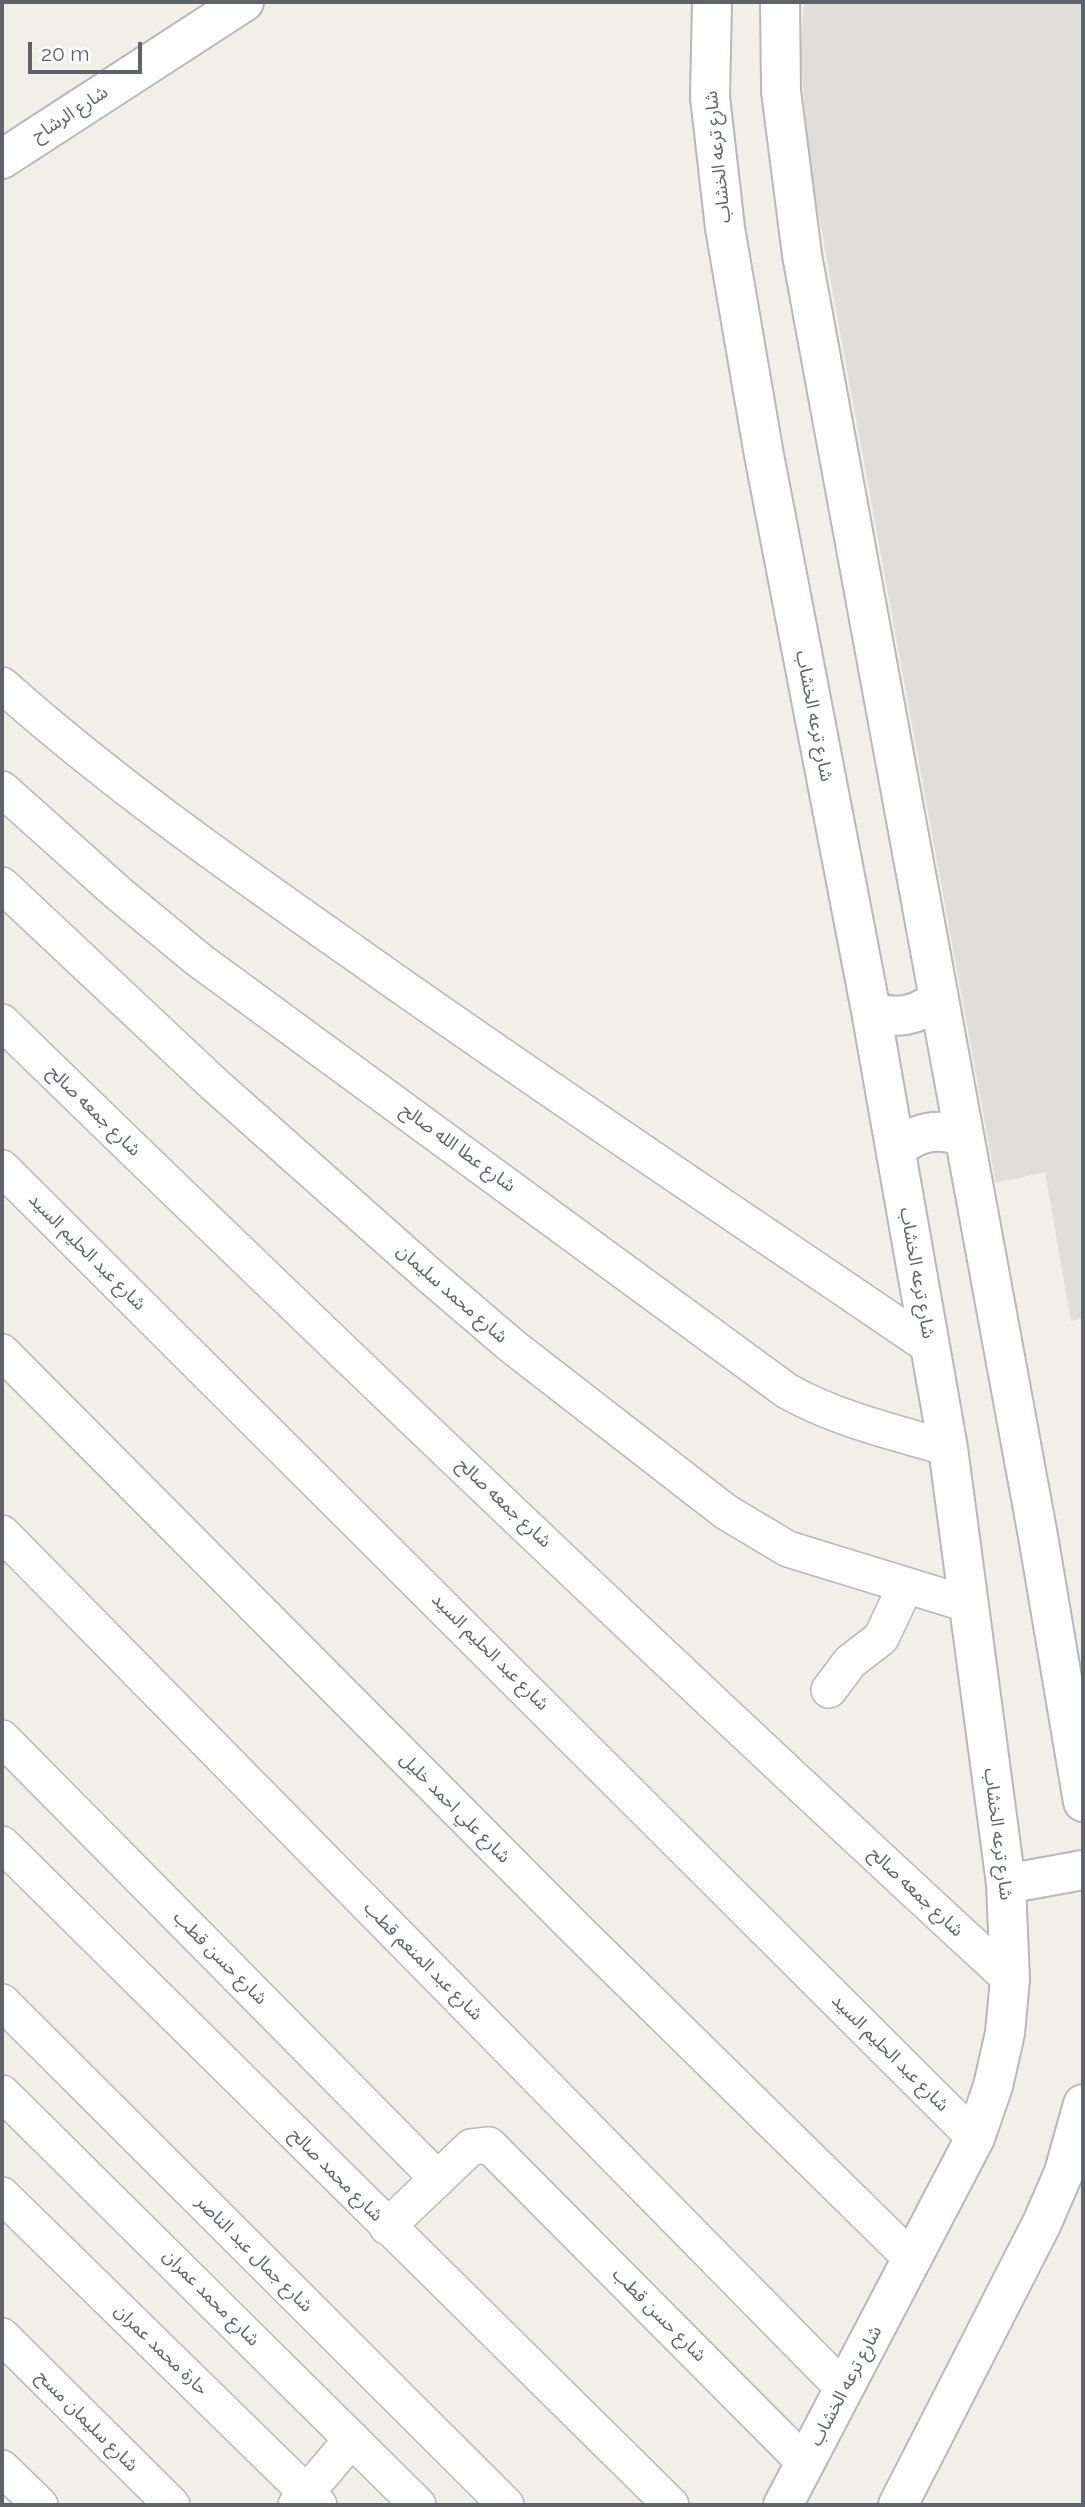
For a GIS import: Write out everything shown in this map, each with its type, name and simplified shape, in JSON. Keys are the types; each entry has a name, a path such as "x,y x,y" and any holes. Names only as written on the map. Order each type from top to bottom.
{"street":[{"name":"شارع الرشاح","path":"2,159 244,2"},
{"name":"شارع ترعه الخشاب","path":"712,2 710,97 725,228 764,455 871,1011 948,1448 1006,1884 1010,1979 1002,2046 975,2138 783,2505"},
{"path":"779,2 781,91 802,255 1083,1802"},
{"path":"2,685 110,776 218,857 406,990 930,1347"},
{"name":"شارع عطا الله صالح","path":"2,789 118,893 199,960 787,1391 817,1408 948,1448"},
{"name":"شارع محمد سليمان","path":"2,885 114,992 310,1170 512,1346 726,1512 788,1549 967,1604"},
{"path":"871,1011 892,1016 914,1014 939,999"},
{"name":"شارع جمعه صالح","path":"2,1022 288,1301 1010,1979"},
{"path":"896,1150 920,1133 936,1130 964,1137"},
{"name":"شارع عبد الحليم السيد","path":"2,1168 975,2138"},
{"name":"شارع علي احمد خليل","path":"2,1352 566,1919 913,2260"},
{"name":"شارع عبد المنعم قطب","path":"2,1533 845,2389"},
{"path":"829,1690 850,1662 881,1639 905,1585"},
{"name":"شارع حسن قطب","path":"2,1738 438,2179 471,2147 480,2144 493,2148 805,2463"},
{"name":"شارع محمد صالح","path":"2,1844 671,2505"},
{"path":"1006,1884 1083,1870"},
{"name":"شارع جمال عبد الناصر","path":"2,2002 506,2505"},
{"name":"شارع محمد عمران","path":"2,2093 418,2505"},
{"path":"898,2505 1042,2223 1064,2172 1083,2104"},
{"path":"387,2227 438,2179"},
{"name":"حارة محمد عمران","path":"2,2195 307,2501"},
{"name":"شارع سليمان مسح","path":"2,2336 172,2505"},
{"path":"307,2501 352,2439"},
{"path":"2,2468 40,2505"}],"shaded area":[{"path":"804,2 1083,2 1083,1318 1071,1321 1045,1172 996,1183 807,151 801,51"}]}
